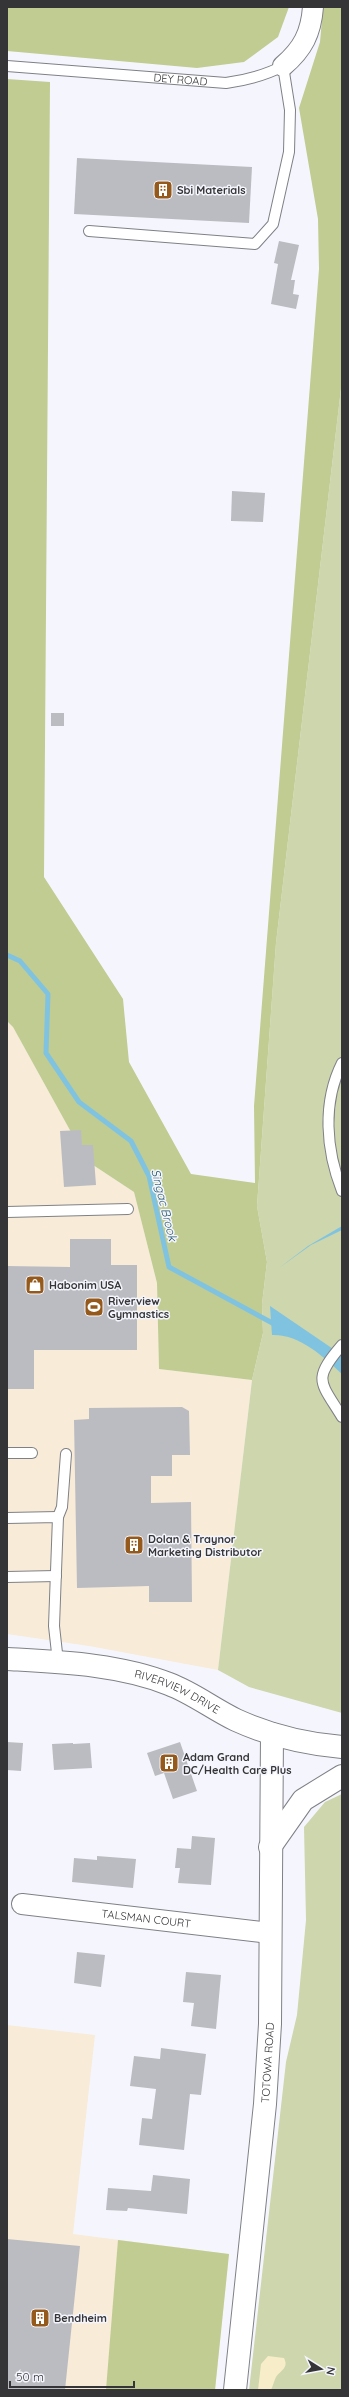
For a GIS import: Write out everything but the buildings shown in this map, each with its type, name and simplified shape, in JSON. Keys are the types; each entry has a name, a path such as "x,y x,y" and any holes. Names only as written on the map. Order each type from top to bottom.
{"main road":[{"name":"RIVERVIEW DRIVE","path":"7,1659 58,1662 103,1668 169,1684 236,1719 272,1734 342,1746"},
{"name":"TOTOWA ROAD","path":"235,2390 265,2104 270,2024 270,1847 272,1734"},
{"path":"270,1847 303,1800 342,1776"}],"street":[{"name":"DEY ROAD","path":"283,66 296,54 306,40 311,25 313,7"},
{"name":"TALSMAN COURT","path":"22,1904 270,1933"}],"lane":[{"name":"DEY ROAD","path":"7,66 226,83 253,79 283,66"},
{"path":"90,231 255,244 273,224 289,152 290,110 283,66"},
{"path":"342,1063 330,1094 328,1124 330,1144 340,1176 342,1190"},
{"path":"7,1212 128,1209"},
{"path":"342,1345 326,1364 323,1370 322,1385 342,1417"},
{"path":"7,1453 32,1453"},
{"path":"58,1662 54,1626 58,1517 62,1507 66,1454"},
{"path":"7,1518 58,1517"},
{"path":"7,1577 56,1576"}],"shaded area":[{"path":"7,1021 13,1027 87,1161 134,1192 157,1283 159,1369 252,1380 218,1670 89,1646 7,1634"},
{"path":"7,2025 95,2035 73,2234 229,2254 215,2390 7,2390"}],"green space":[{"path":"7,7 289,7 278,37 244,62 197,68 7,51"},
{"path":"323,7 342,7 342,380 276,943 257,1206 267,1262 262,1304 263,1333 252,1380 159,1369 157,1283 134,1192 87,1161 13,1027 7,1021 7,79 50,82 44,877 123,999 129,1062 191,1174 255,1183 254,1106 319,269 318,219 299,108 320,42"},
{"path":"342,380 342,1713 249,1687 218,1670 252,1380 263,1333 262,1304 267,1262 257,1206 276,943"},
{"path":"342,1794 342,2390 249,2390 286,2062 297,2015 306,1920 304,1827 325,1802"},
{"path":"118,2240 229,2254 215,2390 106,2390"}],"sand":[{"path":"268,2356 284,2358 286,2364 284,2369 276,2377 271,2390 258,2390 261,2364"}],"water":[{"path":"342,1226 342,1230 311,1245 279,1268 308,1246"},
{"path":"270,1306 342,1355 342,1374 319,1353 310,1347 292,1338 272,1335"}],"waterway":[{"name":"Singac Brook","path":"7,955 20,961 48,994 46,1053 79,1102 131,1141 149,1176 169,1267 276,1325"}],"place":[{"name":"Sbi Materials","path":"163,190"},
{"name":"Habonim USA","path":"35,1285"},
{"name":"Riverview Gymnastics","path":"94,1307"},
{"name":"Dolan & Traynor Marketing Distributor","path":"134,1545"},
{"name":"Adam Grand DC/Health Care Plus","path":"169,1763"},
{"name":"Bendheim","path":"40,2318"}]}
